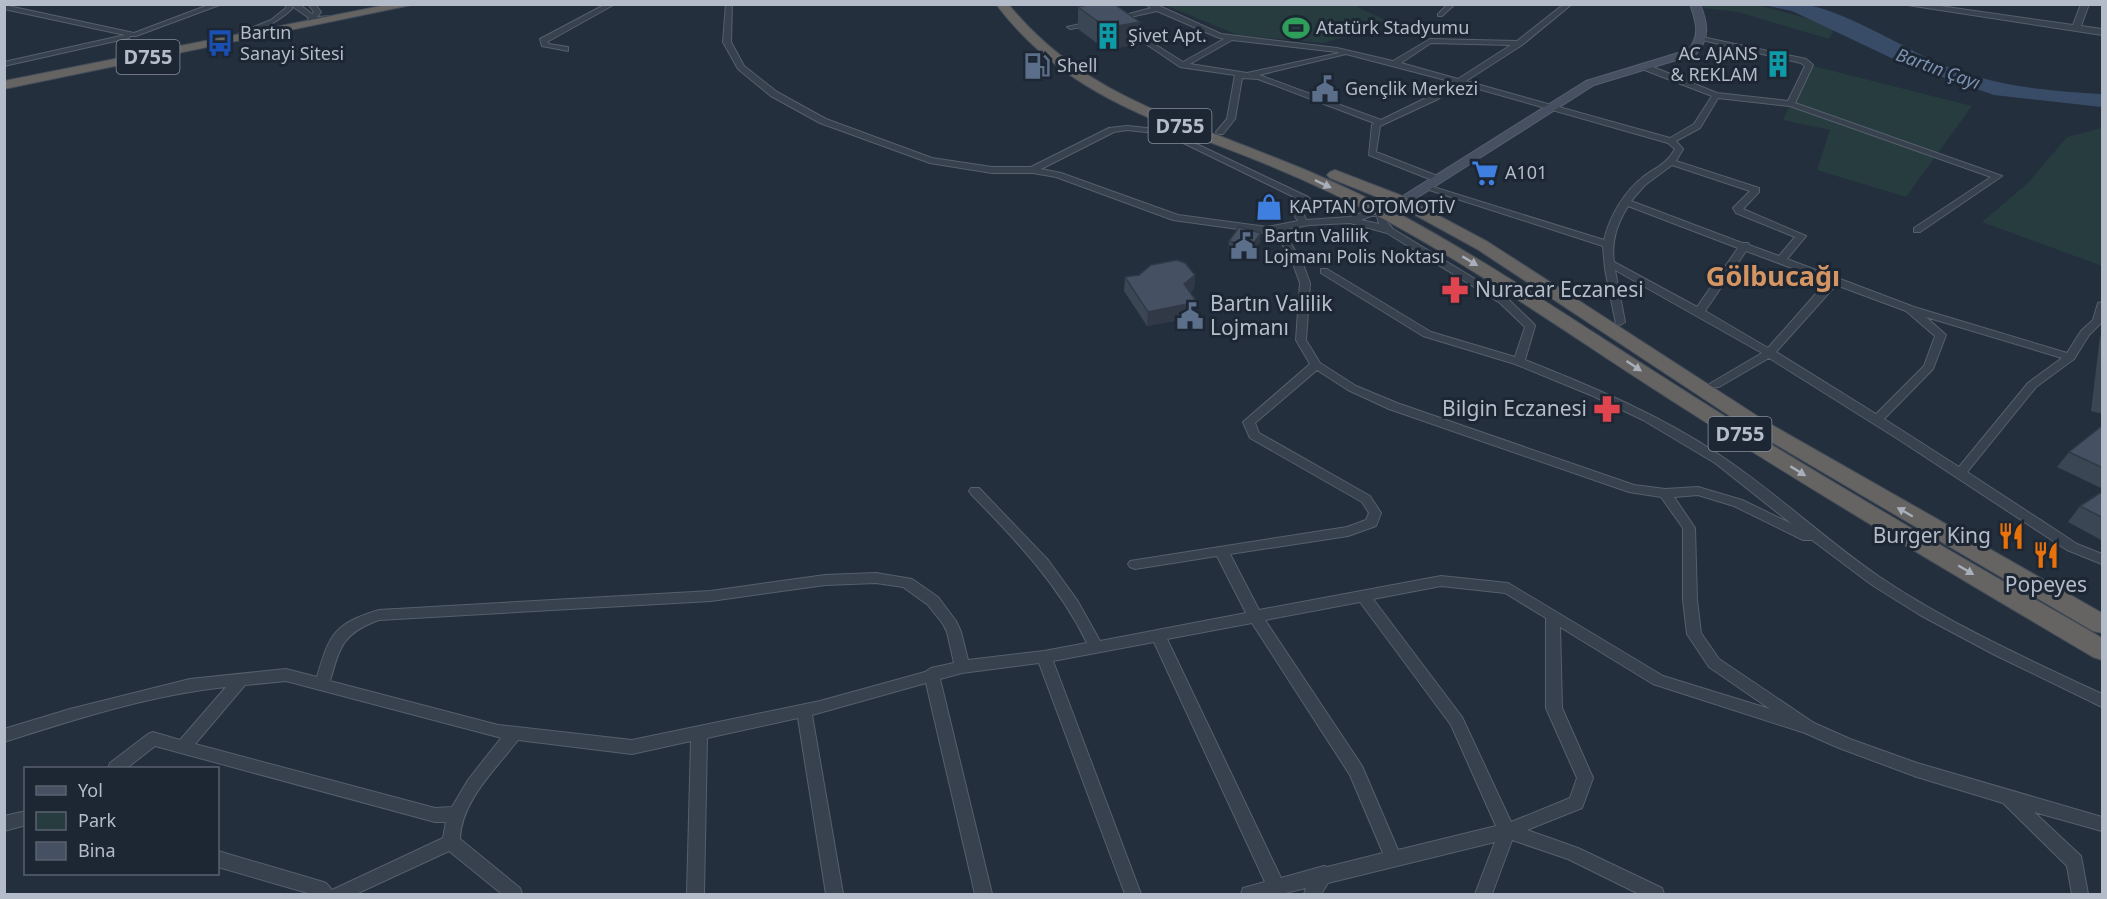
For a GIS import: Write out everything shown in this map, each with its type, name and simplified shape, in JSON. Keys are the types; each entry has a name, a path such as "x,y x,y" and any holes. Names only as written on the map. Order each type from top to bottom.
{"highway":[{"name":"D755","path":"4,80 386,4"},
{"name":"D755","path":"4,85 411,4"},
{"name":"D755","path":"1001,4 1028,37 1093,85 1139,110 1294,170 1386,222 1460,255 1537,302 1686,401 1846,500 2103,650"},
{"name":"D755","path":"1017,4 1040,31 1070,58 1106,81 1146,102 1402,201 1547,286 1729,407 1892,504 2103,624"},
{"path":"1386,222 1402,201"}],"main road":[{"path":"1402,201 1590,83 1692,52 1702,39 1704,26 1695,4"}],"street":[{"path":"4,64 134,35 219,4"},
{"path":"243,33 284,14 290,8 288,4"},
{"path":"294,4 315,19"},
{"path":"311,4 318,12 315,19"},
{"path":"565,49 546,45 543,41 612,4"},
{"path":"729,4 727,42 741,67 774,94 823,121 930,160 992,170 1033,170 1058,175 1176,218 1280,230 1303,223 1350,220 1386,222"},
{"path":"1148,4 1219,36 1349,53 1395,63 1671,141 1679,149 1672,162 1643,182 1625,202 1608,244 1620,322"},
{"path":"1440,15 1452,4"},
{"path":"1437,179 1372,153 1374,128 1379,122 1435,97 1459,82 1519,43 1569,4"},
{"path":"1905,4 2103,32"},
{"path":"2076,28 2085,4"},
{"path":"4,8 134,35"},
{"path":"1112,19 1156,9"},
{"path":"1104,12 1183,65 1246,74 1379,122"},
{"path":"291,29 315,19 352,16"},
{"path":"1070,27 1101,21"},
{"path":"1183,65 1230,38"},
{"path":"1702,39 1795,58 1809,65 1791,104"},
{"path":"1395,63 1430,41 1519,43"},
{"path":"1220,132 1231,119 1238,77 1349,53"},
{"path":"1645,67 1716,95 1791,104 1998,176 1917,230"},
{"path":"1671,141 1696,126 1716,95"},
{"path":"1033,170 1112,130 1127,128 1167,132 1305,199 1298,213 1303,223"},
{"path":"1672,162 1756,190 1738,208 1739,211 1801,236 1782,259"},
{"path":"1424,187 1608,244"},
{"path":"1625,202 1836,278 1910,309 2070,357"},
{"path":"1350,220 1370,213 1504,301 1530,326 1520,362"},
{"path":"1280,230 1305,283 1301,340 1316,365 1352,388 1393,406 1634,489 1665,494 1698,491 1738,503 1828,546"},
{"path":"1699,312 1744,245"},
{"path":"1611,264 1699,312 1768,354 1960,473 2072,547 2103,559"},
{"path":"1324,271 1427,334 1520,362 1589,388 1652,419 1719,460 1828,546 1900,597 2103,702"},
{"path":"1715,385 1768,354 1836,278"},
{"path":"1960,473 2032,385 2070,357 2085,333 2100,322 2103,305"},
{"path":"1876,421 1929,367 1941,335 1910,309"},
{"path":"1135,564 1347,531 1371,523 1375,513 1366,499 1254,435 1249,422 1316,365"},
{"path":"975,491 1026,543 1058,582 1085,623 1096,647"},
{"path":"1665,494 1689,528 1690,600 1694,634 1714,663 1809,728"},
{"path":"1221,550 1255,616 1356,771 1393,857"},
{"path":"322,684 336,638 355,624 379,615 700,597 842,578 899,582 926,594 949,621 962,667"},
{"path":"4,736 70,715 190,685 286,675 514,733 632,747 804,710 962,667 1044,657 1441,581 1508,588 1658,680 1809,728 1843,744 1915,771 2103,824"},
{"path":"1363,596 1457,721 1507,831 1484,894"},
{"path":"1249,894 1507,831 1576,803 1585,778 1554,708 1553,615"},
{"path":"1158,635 1277,888"},
{"path":"1044,657 1134,894"},
{"path":"931,674 984,894"},
{"path":"183,747 241,680"},
{"path":"804,710 836,894"},
{"path":"514,733 455,814 450,833 451,842 514,894"},
{"path":"696,894 699,733"},
{"path":"117,767 153,739 435,815 455,814"},
{"path":"2007,796 2075,862 2080,894"},
{"path":"4,824 24,819"},
{"path":"1507,831 1572,853 1656,894"},
{"path":"339,894 451,842"},
{"path":"219,859 320,890 325,894"},
{"path":"1312,894 1324,874"}],"green space":[{"name":"Atatürk Stadyumu","path":"1165,5 1363,5 1357,7 1390,22 1324,43 1238,35"},
{"path":"1704,5 1758,5 1813,20 1834,30 1829,39 1738,12 1702,8"},
{"path":"1809,65 1972,106 1906,197 1817,170 1830,130 1783,120"},
{"path":"2102,128 2102,266 1982,222 2028,183 2067,137"}],"water":[{"name":"Bartın Çayı","path":"1801,4 1817,7 1852,20 1940,64 1980,78 2020,86 2102,94 2102,107 1994,95 1902,63 1792,11 1764,5"}],"building":[{"path":"1114,4 1140,22 1107,28 1078,7"},
{"path":"1239,227 1261,233 1251,247 1229,241"},
{"path":"1177,260 1185,263 1195,275 1184,284 1197,302 1148,312 1125,277 1139,275 1151,265"},
{"path":"2103,425 2103,468 2069,452"},
{"path":"2100,493 2103,495 2103,518 2080,506"}],"place":[{"name":"Atatürk Stadyumu","path":"1296,28"},
{"name":"Şivet Apt.","path":"1108,36"},
{"name":"Bartın Sanayi Sitesi","path":"220,43"},
{"name":"AC AJANS & REKLAM","path":"1778,64"},
{"name":"Shell","path":"1037,66"},
{"name":"Gençlik Merkezi","path":"1325,89"},
{"name":"A101","path":"1485,173"},
{"name":"KAPTAN OTOMOTİV","path":"1269,207"},
{"name":"Bartın Valilik Lojmanı Polis Noktası","path":"1244,246"},
{"name":"Nuracar Eczanesi","path":"1455,290"},
{"name":"Bartın Valilik Lojmanı","path":"1190,316"},
{"name":"Bilgin Eczanesi","path":"1607,409"},
{"name":"Burger King","path":"2011,536"},
{"name":"Popeyes","path":"2046,555"}],"district":[{"name":"Gölbucağı","path":"1773,277"}]}
